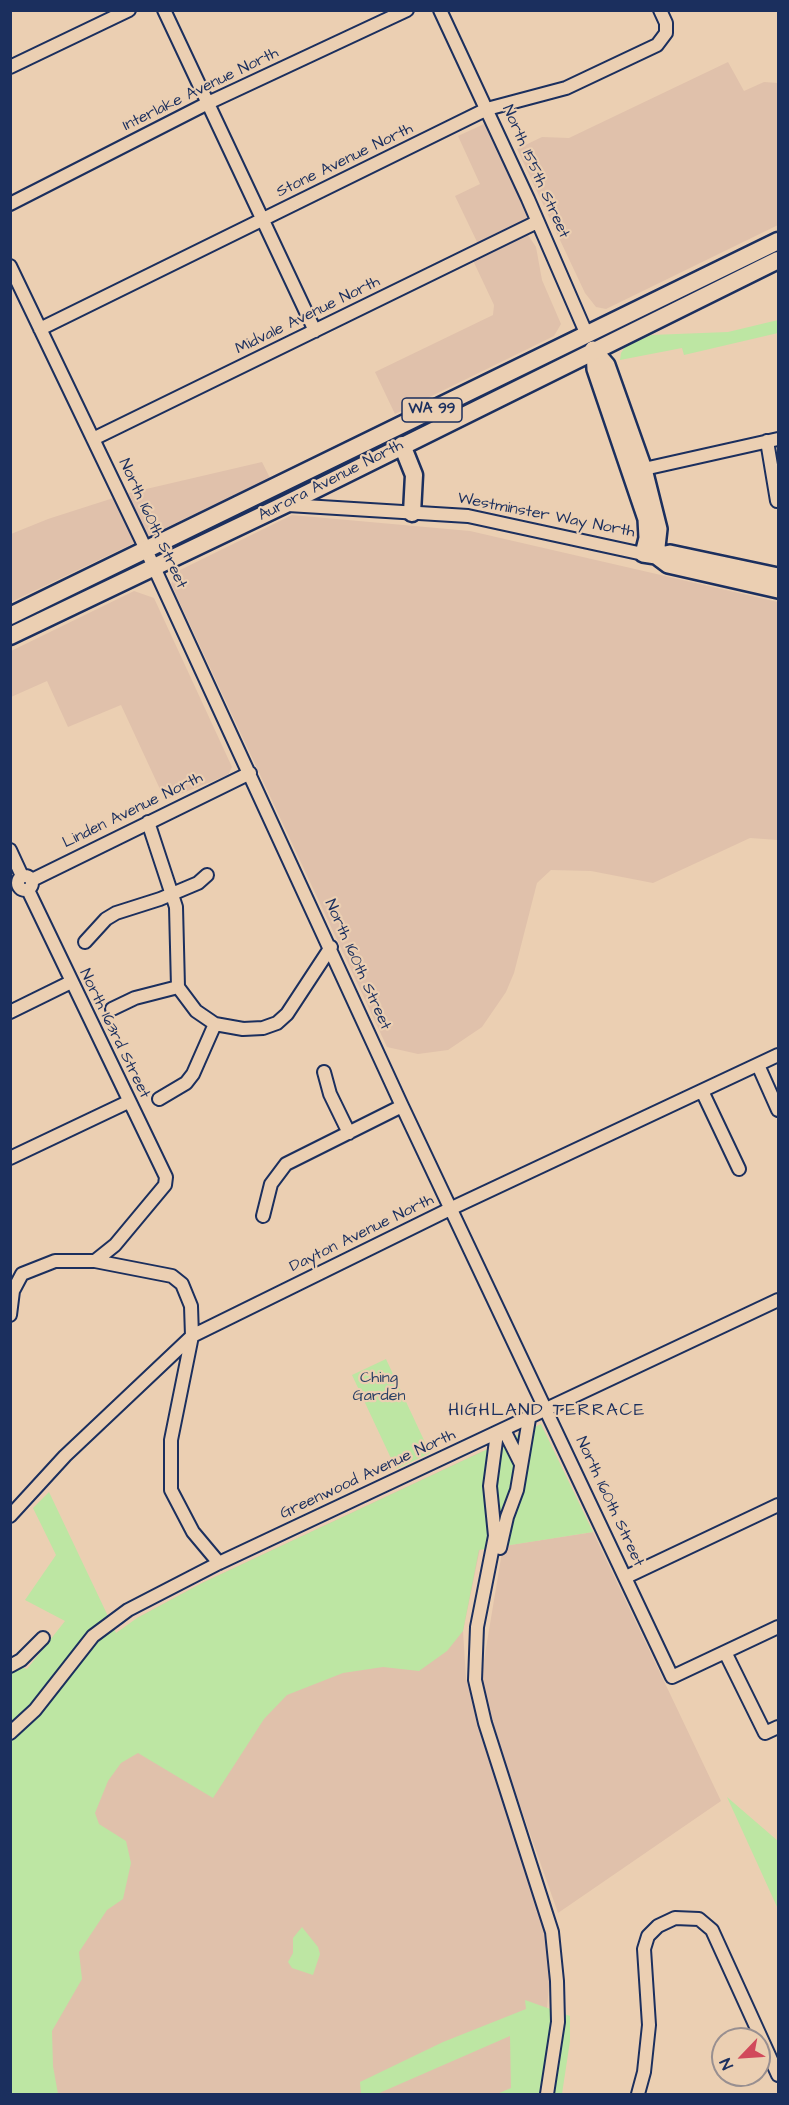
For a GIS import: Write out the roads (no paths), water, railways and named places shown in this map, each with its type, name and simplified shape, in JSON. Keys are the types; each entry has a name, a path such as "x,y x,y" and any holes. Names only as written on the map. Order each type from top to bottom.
{"highway":[{"name":"Aurora Avenue North","path":"10,636 284,505 402,445 778,241"},
{"name":"Aurora Avenue North","path":"10,616 590,343 778,260"},
{"path":"402,445 414,475 412,513"}],"main road":[{"name":"North 155th Street","path":"590,343 607,365 644,469 659,529 650,555"},
{"name":"North 155th Street","path":"590,343 595,369 646,519 650,555"},
{"name":"Westminster Way North","path":"650,555 670,553 778,576"},
{"name":"Westminster Way North","path":"650,555 668,565 778,590"}],"street":[{"path":"10,68 129,10"},
{"path":"164,10 315,331"},
{"name":"Interlake Avenue North","path":"10,204 208,103 407,10"},
{"name":"North 155th Street","path":"440,10 487,109 590,343"},
{"name":"Stone Avenue North","path":"40,329 487,109 547,94 583,81 657,45 666,33 666,23 660,10"},
{"name":"Midvale Avenue North","path":"93,439 537,222"},
{"name":"North 160th Street","path":"10,266 146,550 331,947 402,1106 672,1677 725,1652"},
{"path":"644,469 773,440 777,501"},
{"name":"Westminster Way North","path":"284,505 316,505 468,516 650,555"},
{"name":"Linden Avenue North","path":"22,884 250,773"},
{"path":"147,822 172,893 178,927 176,954 178,987 196,1011 215,1024 243,1029 263,1028 277,1023 287,1014 331,947"},
{"name":"North 163rd Street","path":"10,850 22,884 166,1177 165,1185 115,1245 95,1262"},
{"path":"85,942 106,919 116,913 198,883 207,875"},
{"path":"10,1011 71,982"},
{"path":"112,1009 135,998 178,987"},
{"path":"159,1099 186,1083 215,1024"},
{"name":"Dayton Avenue North","path":"10,1516 65,1456 192,1336 452,1208 778,1055"},
{"path":"758,1065 778,1110"},
{"path":"324,1072 330,1094 349,1133"},
{"path":"702,1091 739,1169"},
{"path":"10,1158 129,1102"},
{"path":"263,1216 271,1184 286,1164 402,1106"},
{"path":"10,1315 13,1291 22,1274 55,1261 95,1262 171,1276 182,1284 191,1306 192,1336 171,1440 171,1490 193,1532 219,1563"},
{"name":"Greenwood Avenue North","path":"10,1733 35,1710 93,1636 114,1618 219,1563 548,1411 778,1300"},
{"path":"477,1627 489,1597 521,1464 529,1419"},
{"path":"500,1432 521,1464"},
{"path":"500,1432 490,1486 495,1536 477,1627 475,1680 496,1759 540,1888 554,1944 558,2022 547,2094"},
{"path":"626,1577 778,1505"},
{"path":"778,1627 725,1652 765,1733 778,1727"},
{"path":"10,1666 21,1660 43,1638"},
{"path":"638,2094 644,2072 650,2025 644,1949 648,1936 658,1926 675,1918 699,1919 711,1930 778,2075"}],"district":[{"name":"HIGHLAND TERRACE","path":"547,1411"}],"park label":[{"name":"Ching Garden","path":"379,1388"}]}
